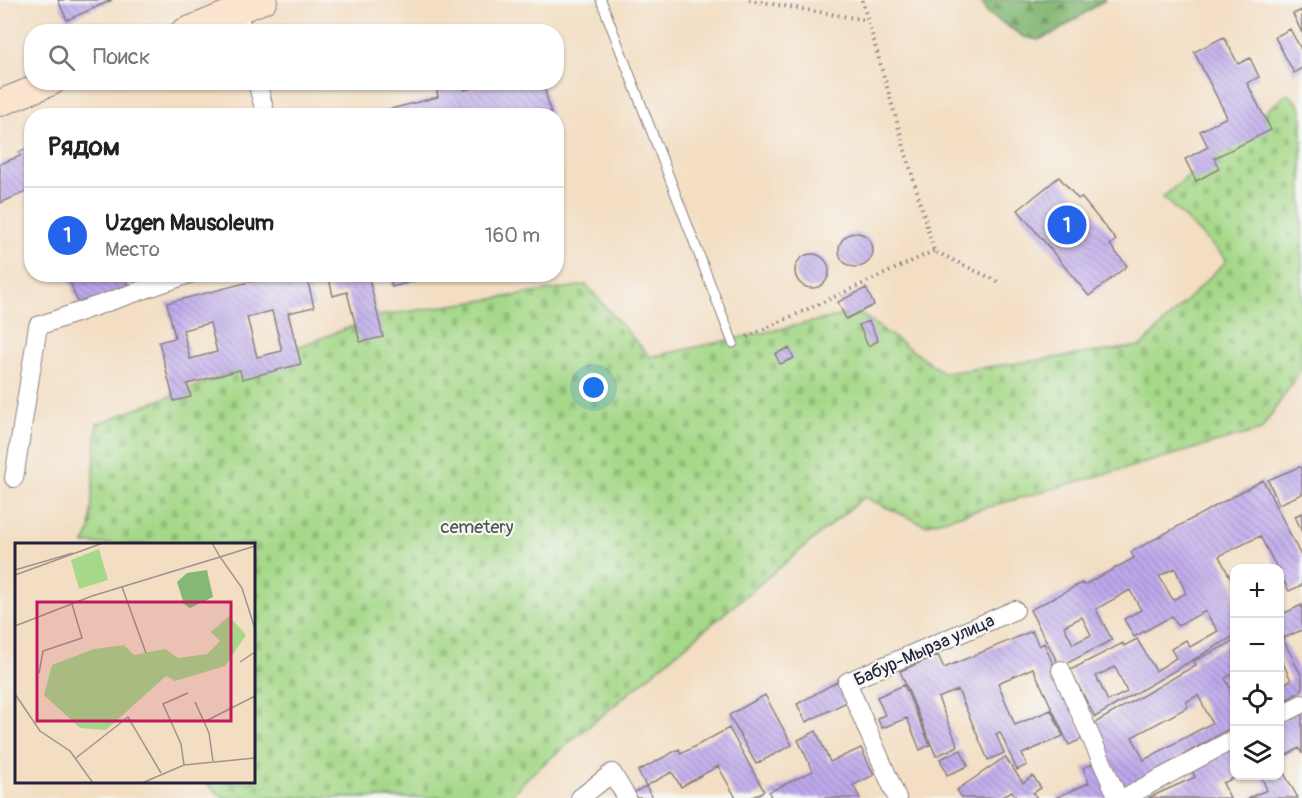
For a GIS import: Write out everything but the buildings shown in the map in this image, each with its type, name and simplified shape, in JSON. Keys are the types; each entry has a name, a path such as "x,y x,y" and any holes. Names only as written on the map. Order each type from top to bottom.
{"main road":[{"path":"224,24 240,21 264,0"},
{"path":"0,103 32,90"}],"street":[{"path":"259,90 264,108"},
{"path":"14,478 38,326 166,282"},
{"name":"Бабур-Мырза улица","path":"897,798 847,682 1015,610"},
{"path":"1061,670 1118,798"},
{"path":"1284,713 1302,704"},
{"path":"1124,798 1230,741"},
{"path":"580,798 612,773 627,798"}],"lane":[{"path":"601,0 733,343"}],"path":[{"path":"749,0 867,20"},
{"path":"862,0 934,250 1001,283"},
{"path":"733,343 934,250"}],"green space":[{"path":"981,0 1105,0 1056,32 1038,40 1024,37 986,12"},
{"name":"cemetery","path":"1288,93 1302,108 1302,368 1261,430 925,525 864,497 528,777 509,798 223,798 206,783 255,783 255,543 84,543 90,531 97,424 379,316 586,285 650,357 858,312 944,373 1141,346 1227,260 1163,197"}],"place":[{"name":"Uzgen Mausoleum","path":"1067,225"}]}
